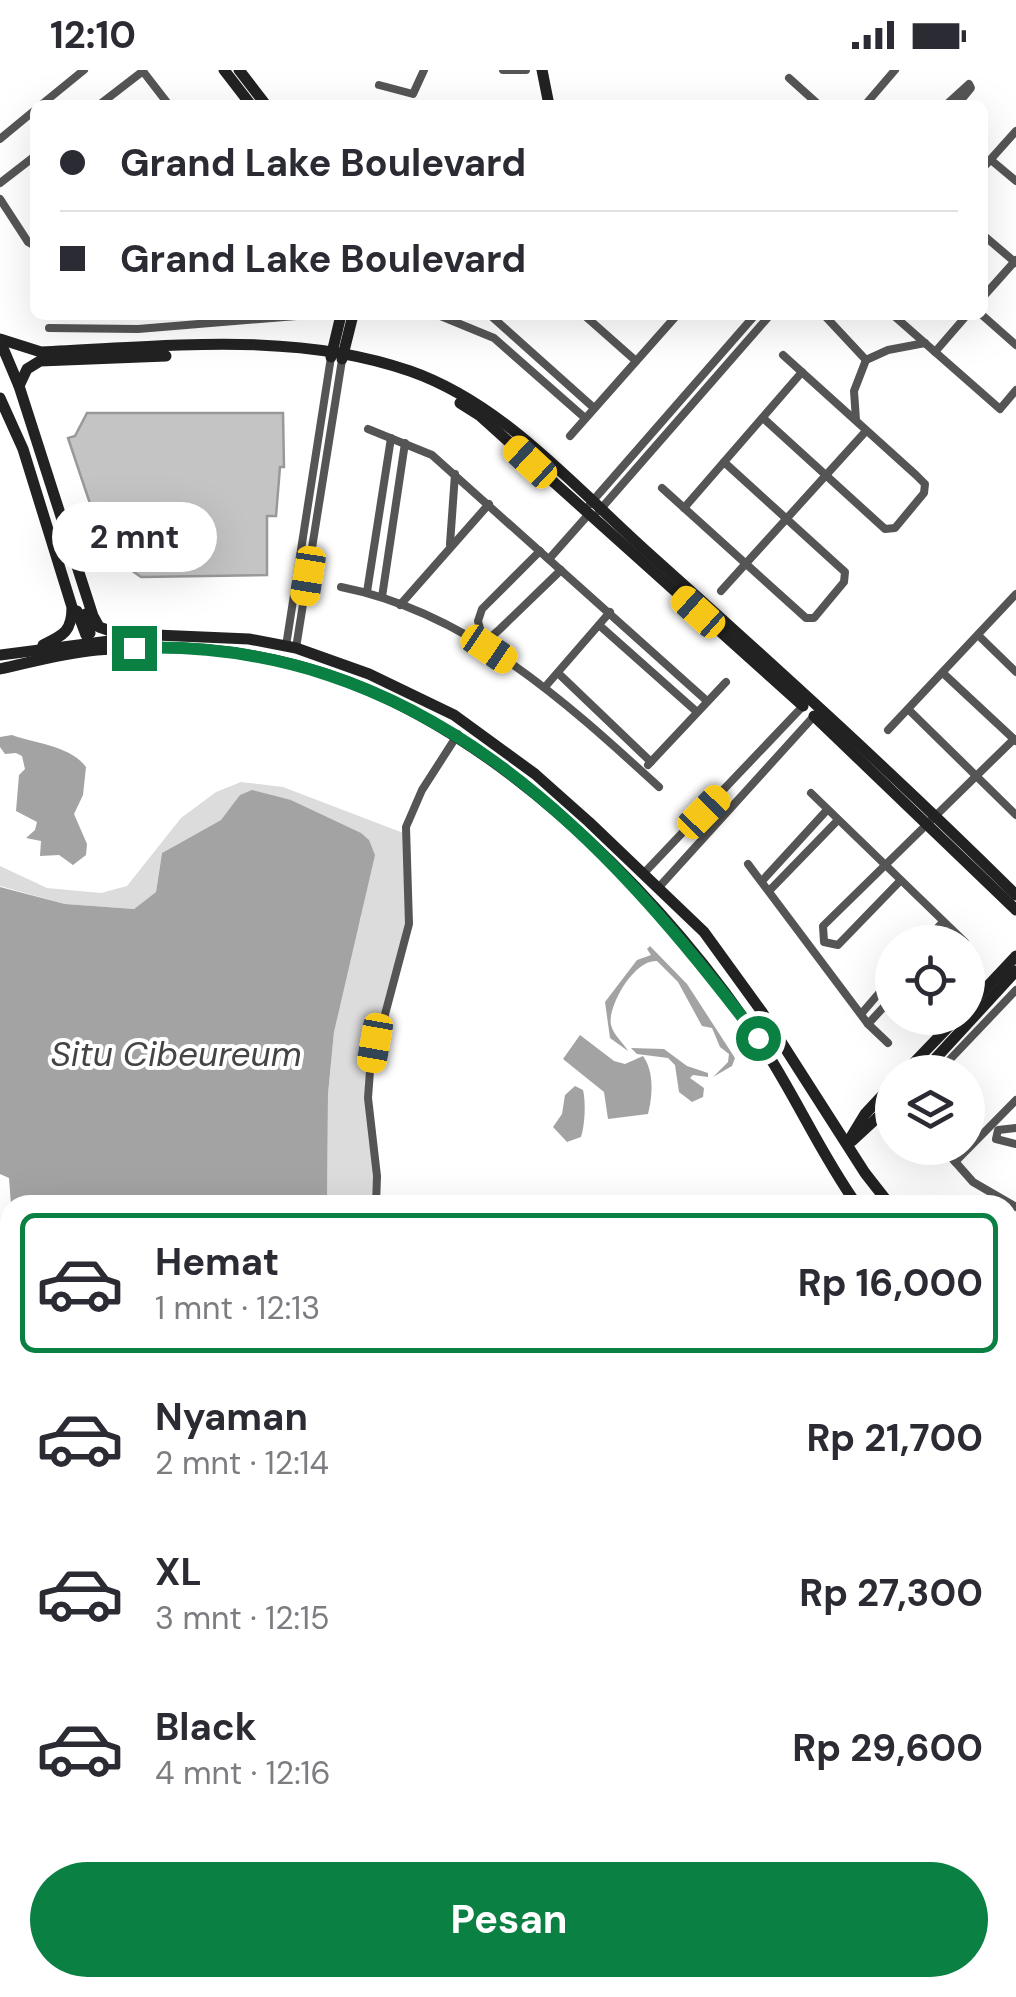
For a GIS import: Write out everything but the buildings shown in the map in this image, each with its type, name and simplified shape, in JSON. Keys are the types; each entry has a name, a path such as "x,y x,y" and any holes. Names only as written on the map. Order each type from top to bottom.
{"street":[{"path":"48,100 84,70"},
{"path":"105,100 143,70 165,100"},
{"path":"224,70 248,100"},
{"path":"238,70 262,100"},
{"path":"379,85 414,94 424,70"},
{"path":"503,70 526,70"},
{"path":"542,70 549,100"},
{"path":"869,100 895,70"},
{"path":"789,78 813,100"},
{"path":"951,100 968,84 971,88 960,100"},
{"path":"0,139 30,114"},
{"path":"988,163 1016,131"},
{"path":"0,183 30,160"},
{"path":"991,160 1016,181"},
{"path":"0,198 30,243"},
{"path":"988,239 1016,262 988,292"},
{"path":"137,320 138,328"},
{"path":"49,328 138,328 243,320"},
{"path":"291,647 329,354 339,320"},
{"path":"329,354 349,320"},
{"path":"449,320 500,342 585,418"},
{"path":"496,320 594,408"},
{"path":"590,320 636,360"},
{"path":"570,436 671,320"},
{"path":"591,511 618,471 752,320"},
{"path":"548,559 626,479 766,320"},
{"path":"829,320 866,360"},
{"path":"899,320 1000,409 1016,390"},
{"path":"935,352 964,320"},
{"path":"988,320 1016,345"},
{"path":"0,340 41,352 252,346 329,354 410,372 471,401 1016,895"},
{"path":"0,340 100,627 136,637"},
{"path":"856,420 854,390 866,360 888,350 925,344"},
{"path":"19,386 27,369 48,360 329,354"},
{"path":"762,418 885,529 895,528 924,494 925,484 783,355"},
{"path":"684,508 802,372"},
{"path":"0,398 23,449 64,577 72,625 66,634 29,650"},
{"path":"368,429 432,455 707,701"},
{"path":"721,591 866,431"},
{"path":"367,592 391,438"},
{"path":"382,597 405,443"},
{"path":"662,488 806,618 814,618 844,582 845,572 724,462"},
{"path":"618,471 626,479"},
{"path":"450,544 455,474"},
{"path":"400,605 489,504"},
{"path":"64,577 70,581 82,633 86,635 90,629 66,532"},
{"path":"540,552 482,609 478,621 482,637 500,629 561,570"},
{"path":"341,587 382,597 449,625 545,687 659,787"},
{"path":"888,730 1016,595"},
{"path":"545,687 610,612"},
{"path":"599,625 697,712"},
{"path":"0,655 136,637 196,634 291,647 369,674 454,714 535,774 678,906 736,976 882,1195"},
{"path":"978,635 1016,672"},
{"path":"0,669 99,649 168,647 250,656 309,668 364,686 458,734 521,781 619,869 664,920 758,1038 851,1195"},
{"path":"558,673 652,762"},
{"path":"900,881 838,945 824,942 823,926 882,864 1015,740 944,674"},
{"path":"642,772 726,682"},
{"path":"645,872 806,702"},
{"path":"909,710 1016,815"},
{"path":"660,886 818,712"},
{"path":"376,1195 368,1098 370,1071 409,924 406,827 410,812 458,734"},
{"path":"811,794 946,925"},
{"path":"762,881 827,810"},
{"path":"931,818 1016,910"},
{"path":"770,890 838,820"},
{"path":"619,869 629,858"},
{"path":"748,864 868,1024 888,1043"},
{"path":"664,920 678,906"},
{"path":"940,925 943,922"},
{"path":"985,988 1016,956"},
{"path":"939,1055 1016,971"},
{"path":"954,1055 1016,990"},
{"path":"862,1013 875,998"},
{"path":"868,1024 875,1016"},
{"path":"921,1055 940,1035"},
{"path":"985,1132 1016,1100"},
{"path":"848,1142 875,1103"},
{"path":"826,1158 857,1139 875,1121"},
{"path":"1016,1128 998,1130 996,1139 1016,1144"},
{"path":"958,1165 974,1182 996,1195"}],"shaded area":[{"path":"241,782 283,787 406,834 409,924 370,1071 376,1195 327,1195 328,1094 334,1032 361,917 360,833 291,800 234,805 221,820 162,853 156,892 134,909 65,904 0,886 0,866 47,888 101,893 127,886 181,818 216,792"}],"water":[{"path":"12,735 62,750 86,767 83,795 74,814 87,844 86,855 73,865 59,855 40,856 41,841 26,838 37,822 16,811 19,775 25,769 22,756 5,754 0,747 0,737"},
{"name":"Situ Cibeureum","path":"252,790 291,800 361,833 375,855 334,1032 328,1094 327,1195 10,1195 9,1178 0,1174 0,887 65,904 134,909 156,892 162,853 221,820 240,795"},
{"path":"650,946 687,984 735,1058 732,1066 713,1077 728,1062 729,1054 720,1047 712,1028 702,1026 678,982 657,961 648,962 631,976 613,1007 611,1025 628,1051 610,1038 605,1002 637,960 651,955 647,949"},
{"path":"580,1035 614,1061 625,1064 643,1056 651,1084 648,1114 608,1119 604,1092 563,1059"},
{"path":"631,1048 664,1049 687,1066 708,1073 708,1077 690,1078 704,1088 703,1097 692,1102 679,1092 675,1065 668,1058 637,1054"},
{"path":"575,1086 583,1090 583,1126 581,1137 567,1142 553,1127 562,1114 565,1095"}],"route":[{"path":"134,648 168,647 291,663 364,686 458,734 530,789 634,884 758,1038"}]}
